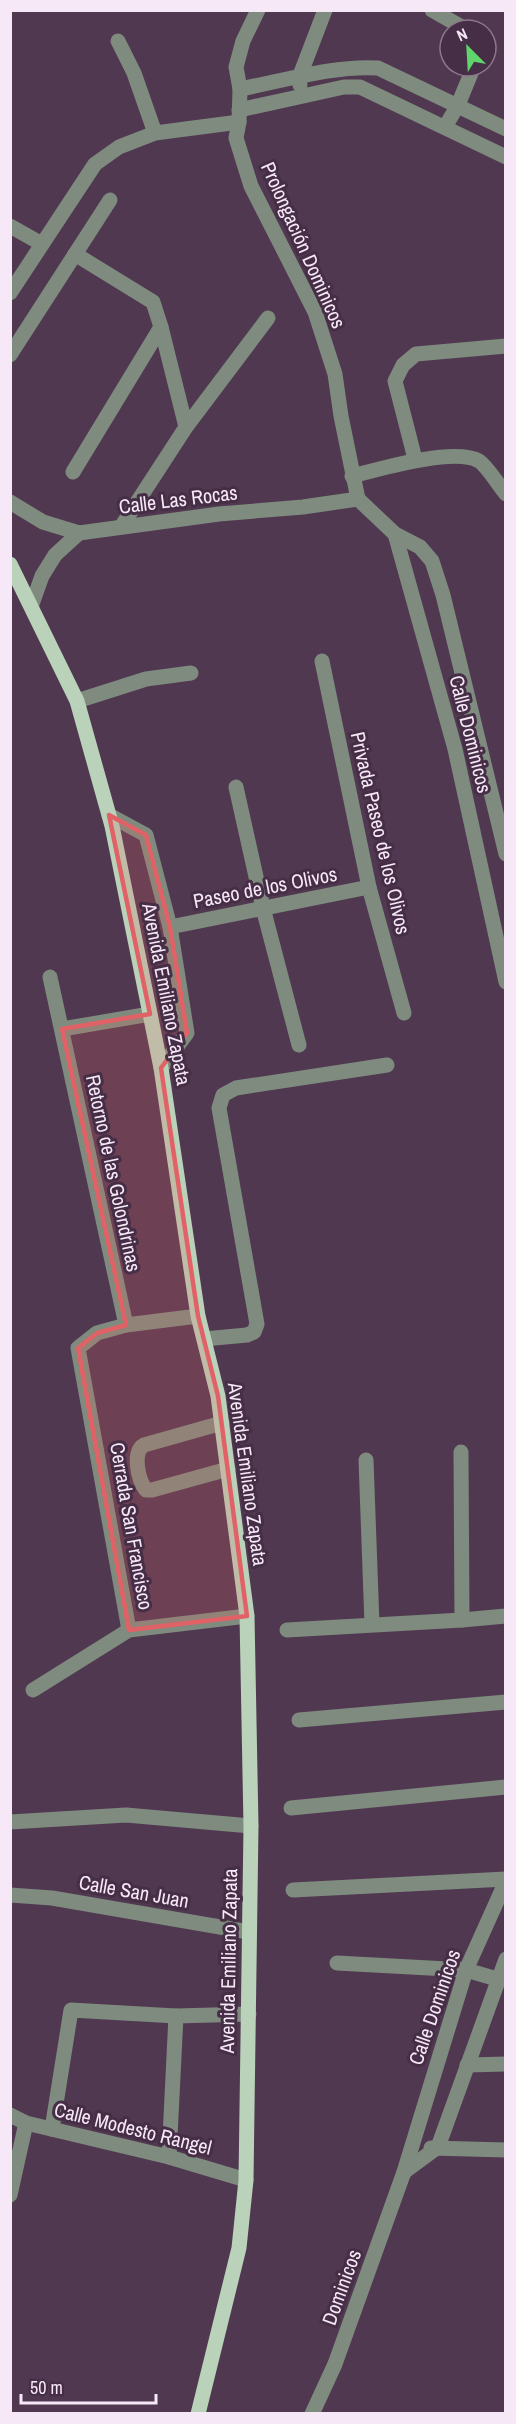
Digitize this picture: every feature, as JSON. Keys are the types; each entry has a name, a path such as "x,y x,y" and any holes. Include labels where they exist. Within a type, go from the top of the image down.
{"main road":[{"name":"Avenida Emiliano Zapata","path":"10,564 32,604 77,701 109,815 161,1068 198,1316 218,1396 247,1616 251,1826 246,2180 239,2248 198,2414"}],"street":[{"name":"Prolongación Dominicos","path":"258,10 243,41 236,67 240,89 236,138 251,186 315,312 332,364 358,499"},
{"path":"303,97 299,78 325,10"},
{"path":"432,10 446,18"},
{"path":"118,41 134,73 155,133"},
{"path":"240,89 342,70 362,67 378,68 506,129"},
{"path":"342,70 344,87"},
{"path":"445,127 458,105 469,78"},
{"path":"10,293 95,164 119,147 155,133 239,116 344,87 360,87 506,157"},
{"path":"10,355 110,200"},
{"path":"10,225 42,244"},
{"path":"75,254 153,302 186,428"},
{"path":"121,527 186,428 268,318"},
{"path":"73,472 161,327"},
{"path":"415,459 395,381 403,364 416,354 506,346"},
{"path":"352,476 415,459 464,457 480,461 506,494"},
{"name":"Calle Las Rocas","path":"10,502 43,522 79,533 219,514 303,507 358,499"},
{"name":"Calle Dominicos","path":"358,499 395,534 420,547 432,561 443,594 506,854"},
{"path":"32,604 42,576 55,555 79,533"},
{"name":"Calle Dominicos","path":"395,534 455,749 506,982"},
{"name":"Privada Paseo de los Olivos","path":"322,661 369,887 404,1013"},
{"path":"77,701 146,679 191,673"},
{"path":"236,787 263,908 299,1045"},
{"name":"Paseo de los Olivos","path":"109,815 146,835 170,927 187,1033 161,1068"},
{"path":"479,860 506,854"},
{"name":"Paseo de los Olivos","path":"170,927 369,887"},
{"name":"Retorno de las Golondrinas","path":"50,977 126,1325"},
{"path":"62,1029 150,1014"},
{"path":"204,1339 247,1335 254,1332 257,1324 219,1108 223,1095 236,1088 387,1065"},
{"path":"126,1325 198,1316"},
{"name":"Cerrada San Francisco","path":"126,1325 97,1333 78,1348 129,1630 247,1616"},
{"path":"222,1423 144,1445 137,1453 142,1485 146,1490 228,1469"},
{"path":"461,1452 462,1620"},
{"path":"366,1460 372,1624"},
{"path":"287,1630 506,1616"},
{"path":"33,1690 129,1630"},
{"path":"299,1720 506,1702"},
{"path":"291,1808 506,1787"},
{"path":"10,1821 126,1815 251,1826"},
{"path":"293,1890 506,1880"},
{"name":"Calle Dominicos","path":"410,2149 466,1970 506,1880"},
{"name":"Calle San Juan","path":"10,1895 52,1898 249,1932"},
{"path":"404,2172 438,2147 501,1979 506,1959"},
{"path":"336,1963 466,1970 501,1979"},
{"path":"52,2129 71,2010 176,2016 249,2014"},
{"path":"168,2157 176,2016"},
{"path":"467,2065 506,2064"},
{"name":"Calle Modesto Rangel","path":"10,2115 26,2123 168,2157 246,2180"},
{"path":"10,2195 26,2123"},
{"path":"410,2149 438,2147 506,2150"},
{"name":"Dominicos","path":"312,2414 335,2364 404,2172 410,2149"}],"highlighted area":[{"path":"109,815 146,835 170,927 187,1033 161,1068 198,1316 218,1396 247,1616 129,1630 78,1348 97,1333 126,1325 62,1029 150,1014"}]}
